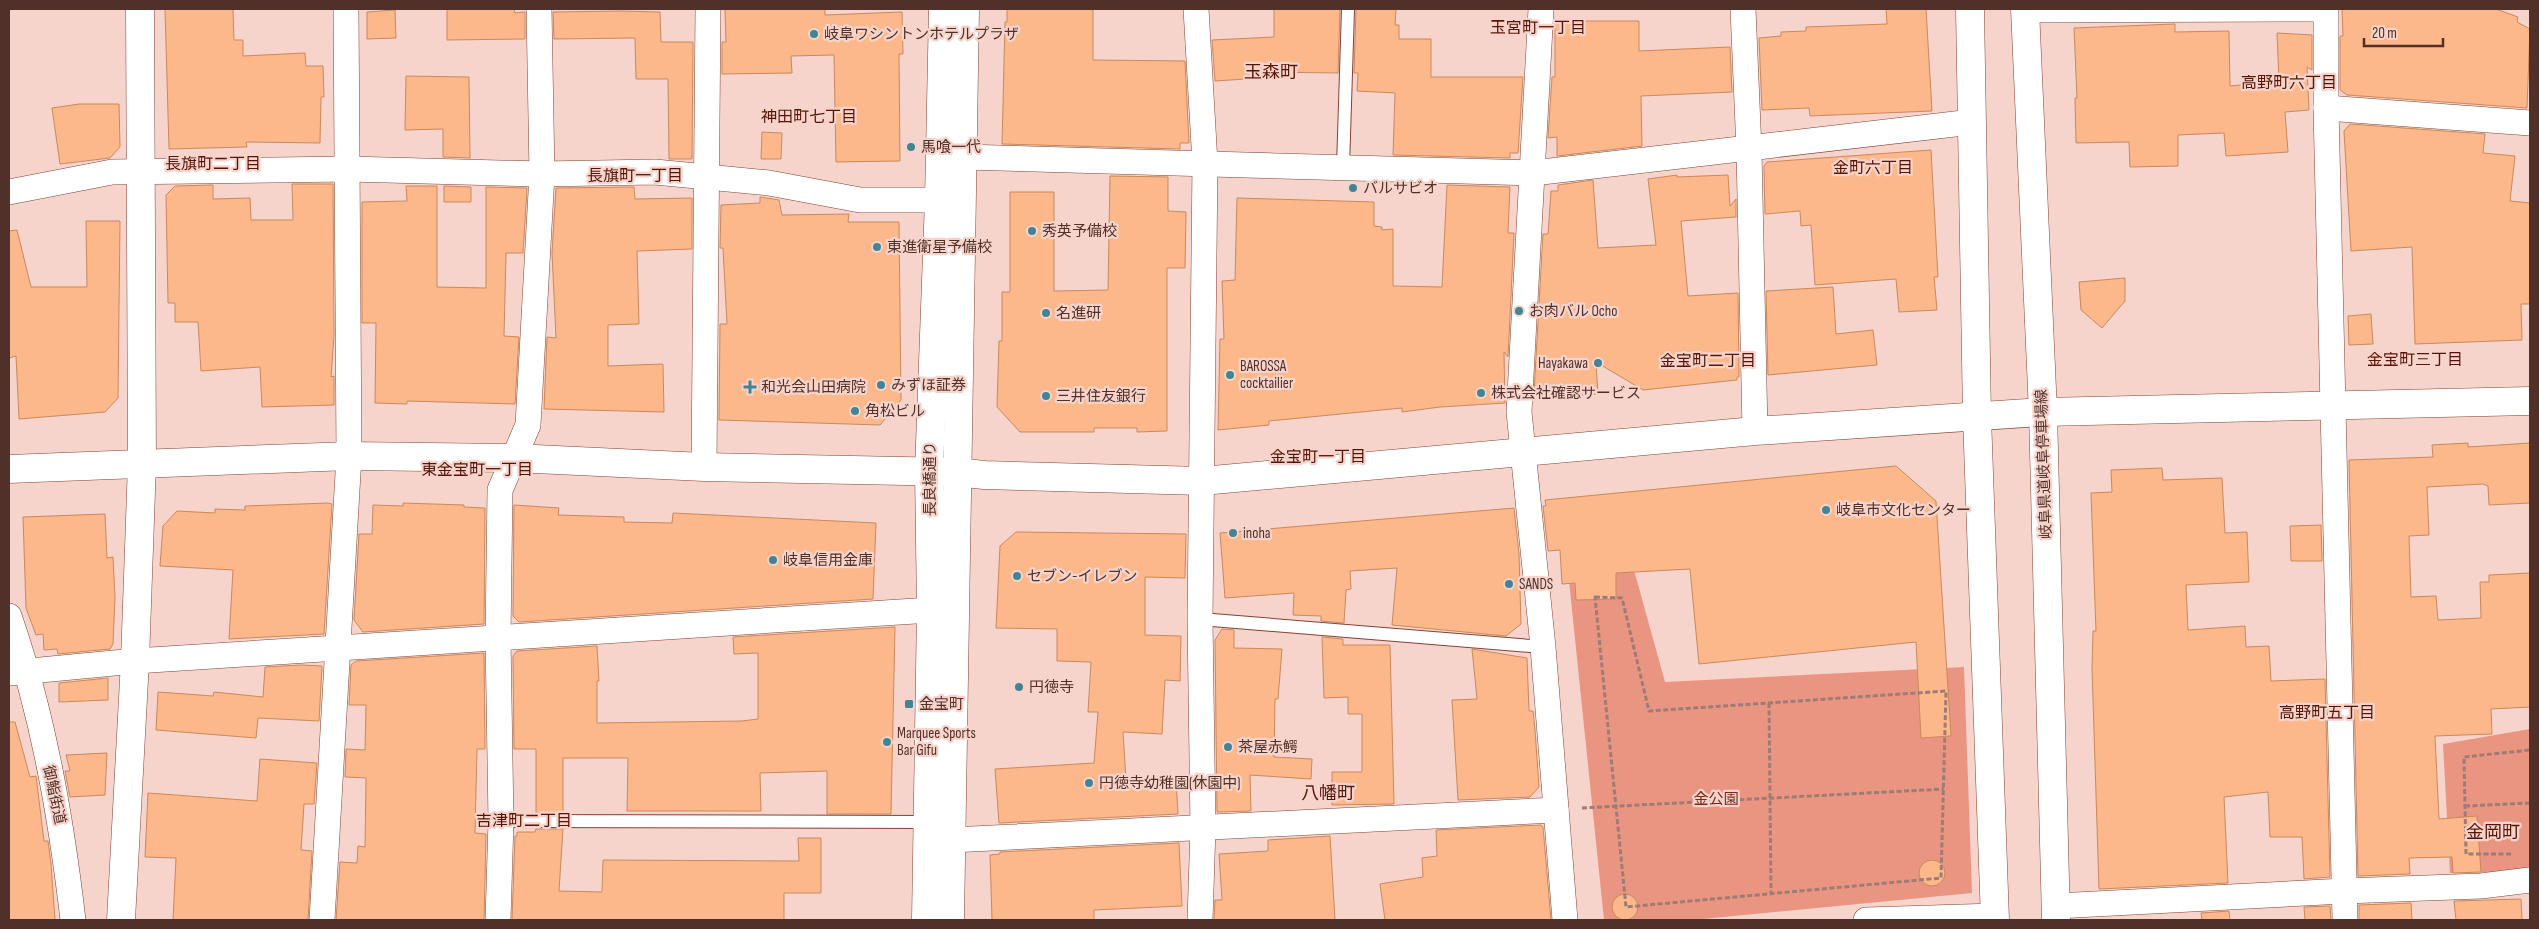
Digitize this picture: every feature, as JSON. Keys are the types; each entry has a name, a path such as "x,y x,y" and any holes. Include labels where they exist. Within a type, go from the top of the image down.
{"main road":[{"path":"120,920 135,661 142,463 140,9"},
{"name":"長良橋通り","path":"926,920 931,610 929,471 939,200 943,9"},
{"name":"長良橋通り","path":"950,920 965,9"},
{"path":"1970,9 1977,417 1995,918"},
{"name":"岐阜県道岐阜停車場線","path":"2025,9 2043,412 2056,913"},
{"path":"9,469 349,456 514,458 704,467 929,471 984,475 1202,482 1756,432 2043,412 2333,404 2530,402"}],"street":[{"path":"322,920 349,456 346,9"},
{"path":"498,920 501,821 498,638 500,490 528,425 542,174 539,9"},
{"path":"704,467 708,9"},
{"path":"1196,9 1205,163 1200,619 1203,828 1200,920"},
{"path":"1541,9 1519,412 1543,647 1565,920"},
{"path":"1743,9 1749,150 1756,432"},
{"path":"2025,9 2322,9"},
{"path":"2326,9 2326,108 2345,920"},
{"path":"2326,108 2530,123"},
{"path":"962,157 1533,173 1749,150 1972,122"},
{"path":"9,192 112,172 348,169 542,174 655,172 769,183 860,200 939,200"},
{"path":"18,672 135,661 337,650 931,610"},
{"name":"御鮨街道","path":"9,616 18,672 63,835 73,920"},
{"path":"951,840 1556,810"},
{"path":"2056,913 2344,890 2481,886 2530,880"},
{"path":"1866,920 1995,918"}],"lane":[{"path":"1343,167 1348,9"},
{"path":"1200,619 1543,647"},
{"path":"501,821 928,822"}],"path":[{"path":"1595,597 1622,598 1650,711 1946,691 1944,789 1941,878 1626,907 1595,597"},
{"path":"1769,703 1771,894"},
{"path":"2512,854 2466,854 2464,757 2530,750"},
{"path":"1556,810 1944,789"},
{"path":"2464,806 2530,802"}],"green space":[{"name":"金公園","path":"1634,570 1665,682 1964,667 1972,893 1693,920 1604,920 1568,571"},
{"path":"2530,729 2530,871 2450,873 2443,744"}],"building":[{"path":"165,9 233,9 234,40 243,40 243,56 305,53 306,66 323,66 324,97 321,97 320,143 246,142 247,147 169,149"},
{"path":"447,9 514,9 515,13 525,12 525,39 447,40"},
{"path":"725,9 825,9 825,15 902,12 903,54 899,54 900,161 836,162 834,55 791,56 792,73 722,74 722,42 726,42"},
{"path":"1007,9 1093,9 1093,60 1185,61 1189,143 1180,143 1180,149 1002,144 1005,22 1007,22"},
{"path":"1274,9 1340,9 1338,73 1261,72 1261,78 1215,81 1212,40 1274,37"},
{"path":"1356,9 1396,9 1395,25 1399,25 1399,39 1431,39 1431,77 1523,77 1518,153 1510,153 1510,158 1393,155 1395,93 1357,91 1358,73 1354,73"},
{"path":"1886,9 1926,9 1932,111 1810,116 1809,108 1762,110 1759,38 1781,36 1781,32 1806,31 1806,27 1887,24"},
{"path":"2342,9 2496,9 2518,17 2517,22 2530,29 2527,108 2347,95 2340,90 2340,36 2343,36"},
{"path":"395,10 396,38 367,39 367,12"},
{"path":"553,12 660,12 661,42 693,42 692,159 669,159 668,79 636,79 635,38 554,39"},
{"path":"1555,21 1639,21 1639,51 1730,47 1732,92 1641,96 1642,146 1557,156 1557,137 1548,138 1552,77 1555,77"},
{"path":"2175,24 2175,32 2229,31 2230,86 2279,81 2277,33 2312,35 2312,70 2307,67 2309,110 2285,112 2288,152 2226,156 2224,133 2178,135 2178,166 2130,167 2129,142 2076,143 2075,98 2077,98 2074,28"},
{"path":"406,76 469,77 470,158 443,157 443,129 405,130"},
{"path":"79,104 119,104 120,147 110,158 60,164 52,108"},
{"path":"2350,124 2485,134 2483,153 2515,156 2510,201 2530,203 2530,304 2521,304 2522,340 2415,344 2412,247 2351,251 2344,131"},
{"path":"762,132 782,133 781,159 761,159"},
{"path":"1931,150 1938,277 1934,277 1937,310 1899,312 1896,279 1815,285 1811,225 1801,226 1800,211 1765,214 1764,166 1767,162"},
{"path":"1677,175 1677,177 1728,175 1730,206 1736,199 1736,217 1681,221 1688,296 1738,293 1739,377 1737,377 1737,380 1643,390 1596,362 1598,394 1539,399 1534,393 1543,234 1548,234 1551,191 1558,191 1558,185 1593,180 1598,248 1656,245 1648,179"},
{"path":"1110,176 1168,177 1168,211 1186,212 1185,268 1167,268 1167,431 1137,432 1137,428 1094,428 1094,432 1020,432 997,407 999,341 1002,341 1002,292 1010,292 1010,192 1054,192 1054,291 1108,290"},
{"path":"292,184 333,184 334,335 331,377 334,376 334,405 262,407 260,367 201,371 198,322 175,322 175,303 168,303 166,195 175,186 213,185 213,199 250,198 251,220 293,220"},
{"path":"1447,185 1510,187 1508,233 1514,233 1508,357 1504,352 1505,403 1440,407 1402,412 1402,408 1269,421 1269,425 1218,430 1220,339 1224,339 1222,281 1235,280 1237,198 1374,202 1374,226 1382,227 1382,230 1393,229 1393,286 1442,287"},
{"path":"406,186 437,186 437,287 486,288 486,187 527,188 523,253 506,253 504,336 519,337 515,404 407,401 407,404 375,403 376,323 362,323 362,202 407,201"},
{"path":"444,186 471,187 471,202 444,202"},
{"path":"634,187 635,199 692,198 692,249 637,251 639,324 608,325 608,366 663,364 664,412 544,409 547,337 556,338 552,253 556,188"},
{"path":"760,197 779,200 782,215 849,214 848,222 899,222 901,400 880,425 719,420 720,324 727,324 723,248 720,248 721,205 760,203"},
{"path":"86,221 120,221 118,398 105,412 19,419 16,356 9,358 9,231 17,230 31,287 87,287"},
{"path":"2125,278 2125,301 2102,328 2081,310 2079,282"},
{"path":"1833,287 1836,334 1873,330 1877,365 1768,375 1766,291"},
{"path":"2371,314 2373,344 2349,345 2348,316"},
{"path":"2468,443 2468,447 2530,443 2530,503 2489,505 2488,486 2483,484 2427,487 2429,535 2409,536 2411,597 2436,596 2438,620 2481,618 2480,582 2489,582 2489,575 2530,573 2530,707 2491,709 2492,734 2435,736 2439,819 2477,816 2481,872 2453,873 2452,857 2409,858 2410,874 2358,876 2349,460 2433,457 2432,445"},
{"name":"岐阜市文化センター","path":"1896,466 1936,501 1951,736 1921,738 1916,642 1699,664 1690,569 1616,573 1616,599 1576,600 1575,583 1562,584 1560,550 1548,551 1543,506 1546,506 1545,500"},
{"path":"2162,468 2163,480 2222,478 2225,533 2247,532 2249,582 2186,585 2188,630 2245,626 2246,647 2269,646 2271,681 2325,679 2330,877 2304,879 2302,837 2270,837 2268,792 2224,797 2228,883 2099,889 2092,668 2093,631 2096,631 2091,493 2112,492 2111,470"},
{"path":"403,503 464,505 464,507 485,508 484,624 363,632 354,620 359,534 372,534 373,505 403,506"},
{"path":"332,504 324,634 229,639 233,570 160,566 163,526 177,511 215,513 215,509 245,510 245,506"},
{"path":"514,505 559,508 558,515 624,517 624,522 672,523 673,513 876,523 873,599 519,622 513,616"},
{"path":"1514,508 1519,554 1521,624 1506,636 1392,625 1397,568 1350,571 1351,589 1346,590 1344,623 1321,621 1321,616 1293,615 1294,593 1225,598 1220,533"},
{"path":"105,514 107,558 113,557 115,597 113,644 110,649 58,654 57,649 44,650 43,634 36,635 26,608 23,517"},
{"path":"2321,525 2322,561 2291,561 2290,526"},
{"path":"1016,532 1186,534 1185,578 1145,577 1145,635 1181,636 1180,681 1165,680 1162,734 1123,732 1126,779 1176,779 1178,814 999,823 995,769 1094,763 1098,712 1088,712 1091,662 1057,661 1057,629 996,628 1000,546"},
{"path":"895,627 891,814 827,814 827,771 760,773 761,811 627,811 628,758 563,758 563,813 536,813 536,749 514,749 513,656 517,651 597,646 599,681 597,681 597,723 742,721 758,719 758,653 734,654 733,637"},
{"path":"1222,629 1234,630 1234,648 1282,649 1278,699 1275,699 1274,757 1312,759 1311,779 1250,775 1251,811 1217,812 1215,640"},
{"path":"1322,637 1343,639 1343,645 1390,645 1394,804 1332,805 1332,772 1362,772 1362,714 1348,714 1348,697 1324,698"},
{"path":"1472,649 1527,658 1529,711 1533,711 1539,787 1530,797 1458,800 1452,700 1477,699"},
{"path":"484,653 485,749 477,749 475,833 486,834 484,920 336,920 340,862 357,863 358,846 365,847 366,778 345,777 346,749 365,750 366,705 349,705 351,665 356,661"},
{"path":"322,666 319,721 258,718 256,738 156,730 158,692 213,696 214,692 263,697 265,667"},
{"path":"108,678 108,700 59,702 59,683"},
{"path":"9,722 15,722 30,777 36,776 44,841 48,841 55,920 9,920"},
{"path":"107,753 105,795 70,797 65,771 70,771 66,755"},
{"path":"260,759 317,763 314,804 304,804 301,850 312,851 308,920 173,920 176,858 145,857 148,793 257,801"},
{"path":"1541,825 1543,827 1551,920 1385,920 1380,884 1423,877 1422,858 1437,856 1436,830"},
{"path":"536,829 563,829 559,891 602,892 603,860 799,861 798,838 821,838 821,893 784,893 784,920 512,920 515,836 517,836 517,832 535,832"},
{"path":"1330,836 1335,920 1214,920 1215,900 1222,900 1219,854 1268,851 1268,840"},
{"path":"1179,843 1182,906 1094,910 1094,920 992,920 990,855 1000,854 1000,852"},
{"path":"1932,860 1941,864 1945,873 1941,882 1932,886 1923,882 1919,873 1923,864"},
{"path":"1625,894 1634,898 1638,907 1634,916 1625,920 1616,916 1612,907 1616,898"},
{"path":"2521,899 2522,920 2456,920 2454,901"},
{"path":"2411,903 2412,920 2359,920 2359,905"},
{"path":"2330,906 2331,920 2305,920 2304,907"},
{"path":"2229,911 2230,920 2202,920 2201,913"}],"place":[{"name":"岐阜ワシントンホテルプラザ","path":"814,34"},
{"name":"馬喰一代","path":"911,147"},
{"name":"バルサビオ","path":"1353,188"},
{"name":"秀英予備校","path":"1032,231"},
{"name":"東進衛星予備校","path":"877,247"},
{"name":"お肉バル Ocho","path":"1519,311"},
{"name":"名進研","path":"1046,313"},
{"name":"Hayakawa","path":"1598,363"},
{"name":"BAROSSA cocktailier","path":"1230,375"},
{"name":"みずほ証券","path":"881,385"},
{"name":"和光会山田病院","path":"750,387"},
{"name":"株式会社確認サービス","path":"1481,393"},
{"name":"三井住友銀行","path":"1046,396"},
{"name":"角松ビル","path":"855,411"},
{"name":"岐阜市文化センター","path":"1826,510"},
{"name":"inoha","path":"1233,533"},
{"name":"岐阜信用金庫","path":"773,560"},
{"name":"セブン-イレブン","path":"1017,576"},
{"name":"SANDS","path":"1509,584"},
{"name":"円徳寺","path":"1019,687"},
{"name":"金宝町","path":"909,704"},
{"name":"Marquee Sports Bar Gifu","path":"887,742"},
{"name":"茶屋赤鰐","path":"1228,747"},
{"name":"円徳寺幼稚園(休園中)","path":"1089,783"}],"district":[{"name":"玉宮町一丁目","path":"1538,28"},
{"name":"玉森町","path":"1271,72"},
{"name":"高野町六丁目","path":"2289,83"},
{"name":"神田町七丁目","path":"809,117"},
{"name":"長旗町二丁目","path":"213,164"},
{"name":"金町六丁目","path":"1873,168"},
{"name":"長旗町一丁目","path":"635,176"},
{"name":"金宝町三丁目","path":"2415,360"},
{"name":"金宝町二丁目","path":"1708,361"},
{"name":"金宝町一丁目","path":"1318,457"},
{"name":"東金宝町一丁目","path":"477,470"},
{"name":"高野町五丁目","path":"2327,713"},
{"name":"八幡町","path":"1328,793"},
{"name":"吉津町二丁目","path":"524,821"},
{"name":"金岡町","path":"2493,832"}]}
